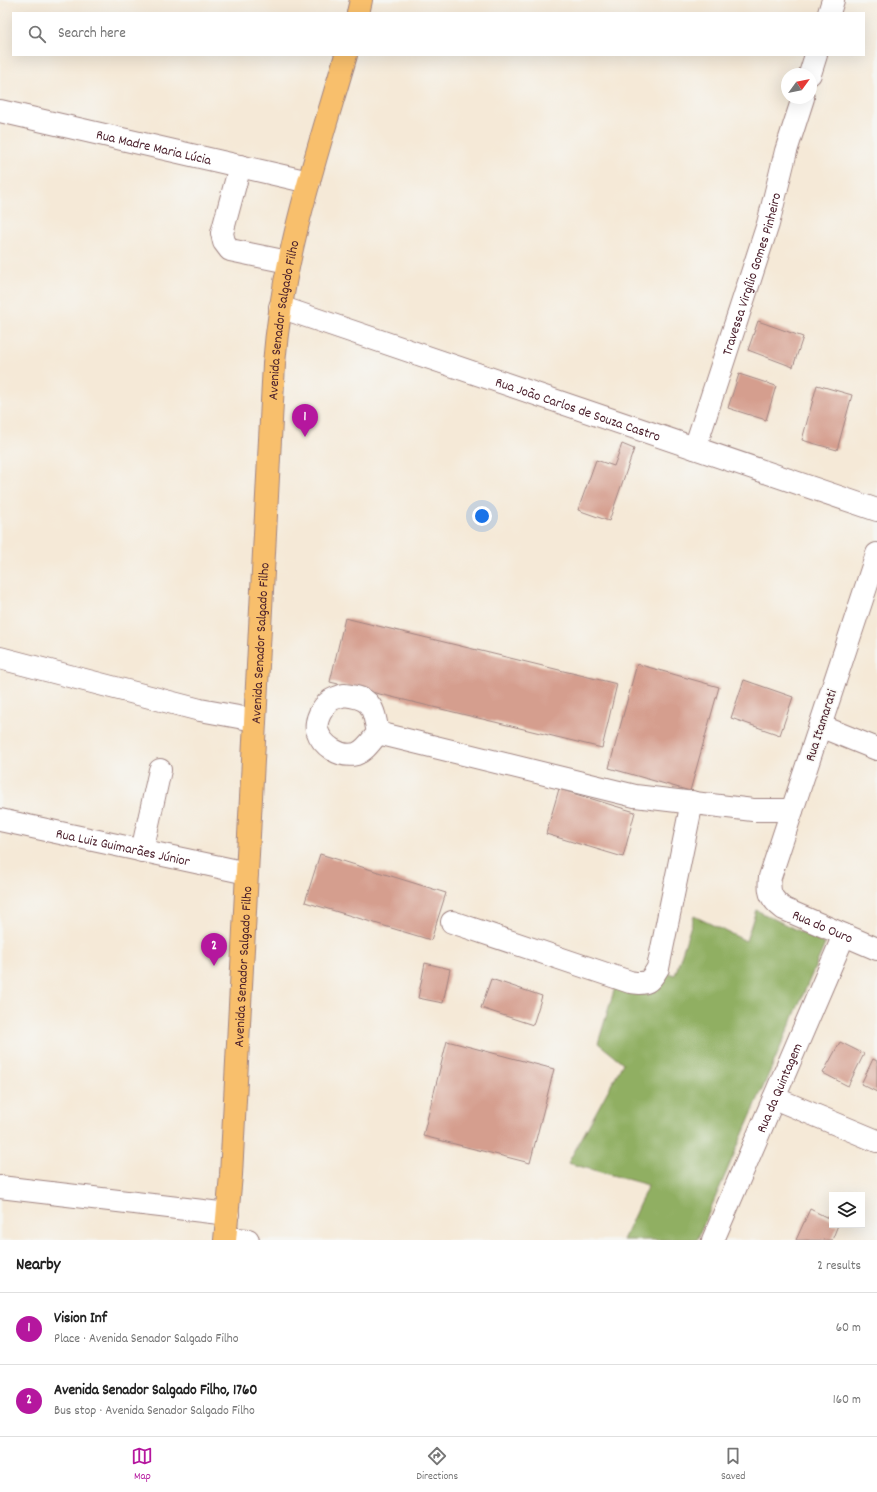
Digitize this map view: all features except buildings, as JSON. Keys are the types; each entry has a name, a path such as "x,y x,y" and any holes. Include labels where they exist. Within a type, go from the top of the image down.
{"main road":[{"path":"358,12 361,0"},
{"name":"Avenida Senador Salgado Filho","path":"226,1239 274,364 280,307 288,262 309,182 346,56"}],"street":[{"path":"829,12 834,0"},
{"path":"812,68 816,56"},
{"name":"Travessa Virgílio Gomes Pinheiro","path":"695,448 768,224 786,151 801,104"},
{"name":"Rua Madre Maria Lúcia","path":"0,111 309,182"},
{"path":"240,166 222,232 224,242 230,250 288,262"},
{"name":"Rua João Carlos de Souza Castro","path":"280,307 877,510"},
{"name":"Rua Itamarati","path":"772,897 769,888 770,877 877,554"},
{"path":"0,658 200,710 255,720"},
{"path":"820,726 877,749"},
{"path":"378,733 635,796 753,810 792,810"},
{"path":"142,850 160,770"},
{"path":"452,922 630,982 642,984 651,980 658,968 692,802"},
{"name":"Rua Luiz Guimarães Júnior","path":"0,820 247,873"},
{"name":"Rua do Ouro","path":"772,897 784,909 877,949"},
{"name":"Rua da Quintagem","path":"713,1240 844,935"},
{"path":"774,1098 877,1141"},
{"path":"0,1187 228,1214"},
{"path":"226,1239 248,1240"}],"green space":[{"path":"756,910 825,944 697,1240 623,1240 648,1185 568,1163 623,1063 598,1043 616,984 662,971 675,975 694,916 746,941"}],"place":[{"name":"Vision Inf","path":"305,437"},
{"name":"Avenida Senador Salgado Filho, 1760","path":"214,966"}]}
